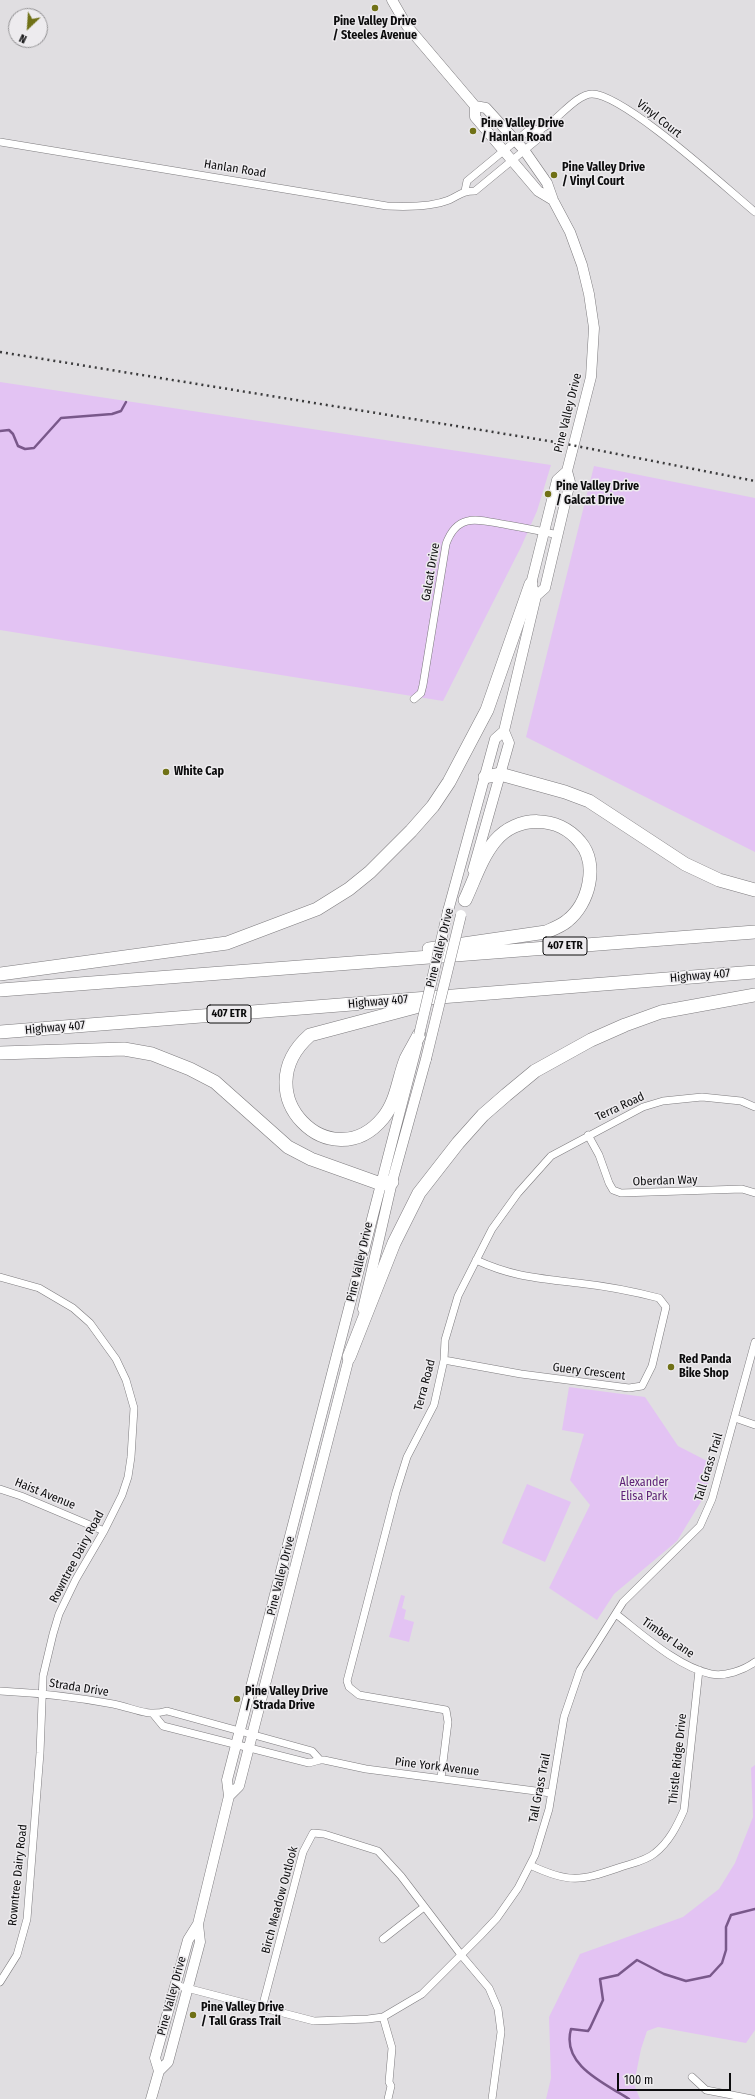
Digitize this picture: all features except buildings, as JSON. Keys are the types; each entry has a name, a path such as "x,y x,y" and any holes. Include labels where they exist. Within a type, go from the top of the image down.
{"highway":[{"path":"0,974 227,943 317,909 349,889 370,872 411,831 433,806 449,782 487,710 531,584"},
{"path":"485,777 500,774 565,792 589,801 685,864 719,880 755,890"},
{"path":"374,960 442,946 546,932 560,925 575,912 588,889 590,869 585,849 573,835 557,826 533,821 518,823 502,834 487,852 465,900"},
{"name":"407 ETR","path":"0,990 374,960 755,932"},
{"name":"Highway 407","path":"0,1032 755,972"},
{"path":"349,1358 394,1243 419,1193 458,1143 483,1115 535,1071 590,1040 661,1012 755,994"},
{"path":"419,1035 391,1107 372,1129 360,1136 343,1140 316,1134 302,1122 293,1110 287,1096 288,1065 299,1045 310,1035 457,996"},
{"path":"0,1053 124,1049 152,1054 190,1069 215,1082 288,1147 311,1159 387,1183"}],"main road":[{"name":"Pine Valley Drive","path":"392,0 407,26 475,106 486,108 516,141 547,183 553,200 570,232 582,265 589,294 594,328 591,377 567,471 570,482 545,588 536,596 504,731 495,739 448,911 419,1035"},
{"name":"Pine Valley Drive","path":"475,106 475,118 512,159 538,191 553,200"},
{"name":"Pine Valley Drive","path":"531,584 557,480 567,471"},
{"path":"531,584 536,596"},
{"name":"Pine Valley Drive","path":"159,2071 155,2058 188,1940 198,1924 229,1796 227,1780 236,1745 387,1183 426,1059 465,900 509,743 504,731"},
{"name":"Pine Valley Drive","path":"229,1796 239,1786 366,1296 412,1054"},
{"name":"Pine Valley Drive","path":"151,2099 159,2071 168,2062 200,1942 198,1924"}],"street":[{"name":"Vinyl Court","path":"512,159 538,139 541,129 582,97 591,94 601,96 616,101 640,117 755,212"},
{"name":"Vinyl Court","path":"516,141 530,129 541,129"},
{"path":"465,191 467,181 516,141"},
{"name":"Hanlan Road","path":"0,142 387,206 433,204 449,200 465,191 475,191 512,159"},
{"name":"Galcat Drive","path":"414,699 421,693 424,685 446,544 451,532 462,523 475,519 558,534"},
{"name":"Terra Road","path":"441,1778 448,1722 446,1710 359,1694 349,1687 347,1681 396,1492 407,1457 434,1405 444,1360 445,1340 458,1296 492,1229 525,1183 551,1156 643,1107 663,1101 702,1097 741,1101 755,1106"},
{"name":"Oberdan Way","path":"588,1135 599,1155 613,1190 622,1194 742,1190 755,1193"},
{"name":"Guery Crescent","path":"444,1360 521,1374 629,1388 642,1386 652,1366 666,1307 660,1298 608,1286 520,1276 495,1269 476,1260"},
{"name":"Rowntree Dairy Road","path":"0,1277 39,1288 73,1308 90,1323 116,1359 126,1380 134,1408 131,1457 128,1477 122,1495 104,1531 89,1554 59,1614 44,1676 40,1753 26,1919 17,1955 0,1982"},
{"name":"Tall Grass Trail","path":"175,1985 296,2018 326,2022 353,2021 383,2016 422,1994 462,1956 497,1918 518,1888 538,1846 551,1793 564,1717 573,1686 587,1659 632,1592 663,1564 700,1526 716,1489 755,1342"},
{"path":"735,1418 755,1425"},
{"name":"Haist Avenue","path":"0,1489 21,1496 104,1531"},
{"name":"Timber Lane","path":"616,1614 682,1662 713,1675 742,1669 755,1662"},
{"name":"Thistle Ridge Drive","path":"530,1865 557,1877 581,1879 655,1854 665,1843 677,1827 684,1810 699,1670"},
{"name":"Strada Drive","path":"0,1691 43,1694 114,1705 154,1715 167,1711 253,1734"},
{"name":"Strada Drive","path":"154,1715 163,1726 236,1745"},
{"name":"Pine York Avenue","path":"253,1734 312,1751 320,1760"},
{"name":"Pine York Avenue","path":"236,1745 309,1763 320,1760 366,1769 551,1793"},
{"name":"Birch Meadow Outlook","path":"262,2008 303,1852 313,1833 378,1851 389,1861 462,1956 489,1988 500,2018 501,2042 497,2054 492,2099"},
{"path":"383,1939 424,1907"},
{"path":"383,2016 392,2048 389,2082 391,2086 388,2099"},
{"path":"692,2077 706,2090 752,2099"}],"green space":[{"path":"0,382 551,465 537,511 521,547 443,701 0,630"},
{"path":"594,466 755,498 755,852 526,737"},
{"name":"Alexander Elisa Park","path":"569,1387 645,1397 678,1446 713,1464 705,1495 677,1541 614,1594 597,1620 549,1588 590,1505 570,1480 584,1434 562,1430"},
{"path":"527,1484 571,1502 545,1562 502,1543"},
{"path":"401,1595 405,1596 402,1608 406,1610 404,1619 414,1622 409,1642 389,1637"},
{"path":"755,1765 755,2030 746,2043 658,2027 647,2031 641,2049 634,2084 640,2099 546,2099 551,2078 549,2017 580,1954 683,1917 719,1889 735,1863 753,1817 751,1768"}],"waterway":[{"path":"0,431 9,430 13,434 18,446 25,449 34,448 61,418 112,414 121,411 126,402"},
{"path":"629,2099 587,2072 578,2063 572,2053 570,2042 571,2029 588,2031 603,2000 600,1979 618,1975 637,1960 664,1974 686,1981 710,1976 722,1963 726,1950 726,1927 731,1915 755,1909"}],"railway":[{"path":"0,352 561,443 755,481"}],"place":[{"name":"Pine Valley Drive / Steeles Avenue","path":"375,8"},
{"name":"Pine Valley Drive / Hanlan Road","path":"473,131"},
{"name":"Pine Valley Drive / Vinyl Court","path":"554,175"},
{"name":"Pine Valley Drive / Galcat Drive","path":"548,494"},
{"name":"White Cap","path":"166,772"},
{"name":"Red Panda Bike Shop","path":"671,1367"},
{"name":"Pine Valley Drive / Strada Drive","path":"237,1699"},
{"name":"Pine Valley Drive / Tall Grass Trail","path":"193,2015"}]}
